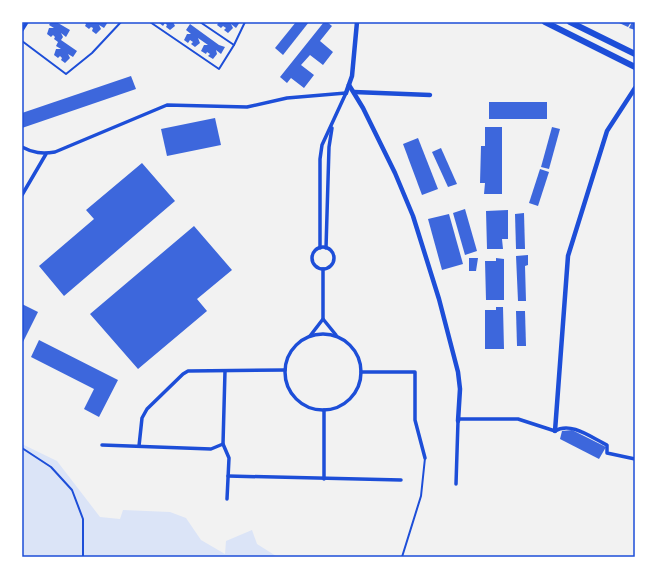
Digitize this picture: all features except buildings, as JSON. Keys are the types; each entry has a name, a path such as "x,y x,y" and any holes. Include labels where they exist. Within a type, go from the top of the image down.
{"main road":[{"path":"545,22 635,67"},
{"path":"570,22 635,54"}],"street":[{"path":"22,30 27,22"},
{"path":"320,248 320,159 322,145 346,93 352,76 357,22"},
{"path":"349,84 396,173 413,216 439,299 458,372 460,389 456,484"},
{"path":"555,431 568,256 607,131 635,88"},
{"path":"354,92 430,95"},
{"path":"22,147 33,152 46,154 100,134 167,105 247,107 287,98 346,93"},
{"path":"326,248 329,147 333,122"},
{"path":"22,195 46,154"},
{"path":"320,248 326,248 332,252 333,259 331,265 323,269 316,267 312,262 314,252 320,248"},
{"path":"310,336 323,319 323,269"},
{"path":"323,319 337,336 353,349 359,360 361,372 359,385 352,396 343,404 324,410 311,407 296,398 288,387 285,370 291,352 299,342 310,336 323,334 337,336"},
{"path":"139,446 142,418 147,409 183,374 188,372 285,370"},
{"path":"225,371 223,444 229,458 227,499"},
{"path":"361,372 415,372 415,420 425,458"},
{"path":"324,410 324,479"},
{"path":"458,420 518,420 555,431 564,427 571,428 607,445 607,452 635,459"},
{"path":"102,445 210,449 223,444"},
{"path":"228,476 401,480"}],"lane":[{"path":"22,41 66,74 92,53 121,22"},
{"path":"150,22 219,69 234,45 245,22"},
{"path":"200,22 234,45"},
{"path":"22,448 52,467 72,490 83,519 83,557"},
{"path":"402,557 421,496 425,458"}],"shaded area":[{"path":"22,444 57,461 100,517 120,519 123,510 170,512 186,518 201,540 225,554 226,541 252,530 257,544 276,556 281,557 22,557"}]}
